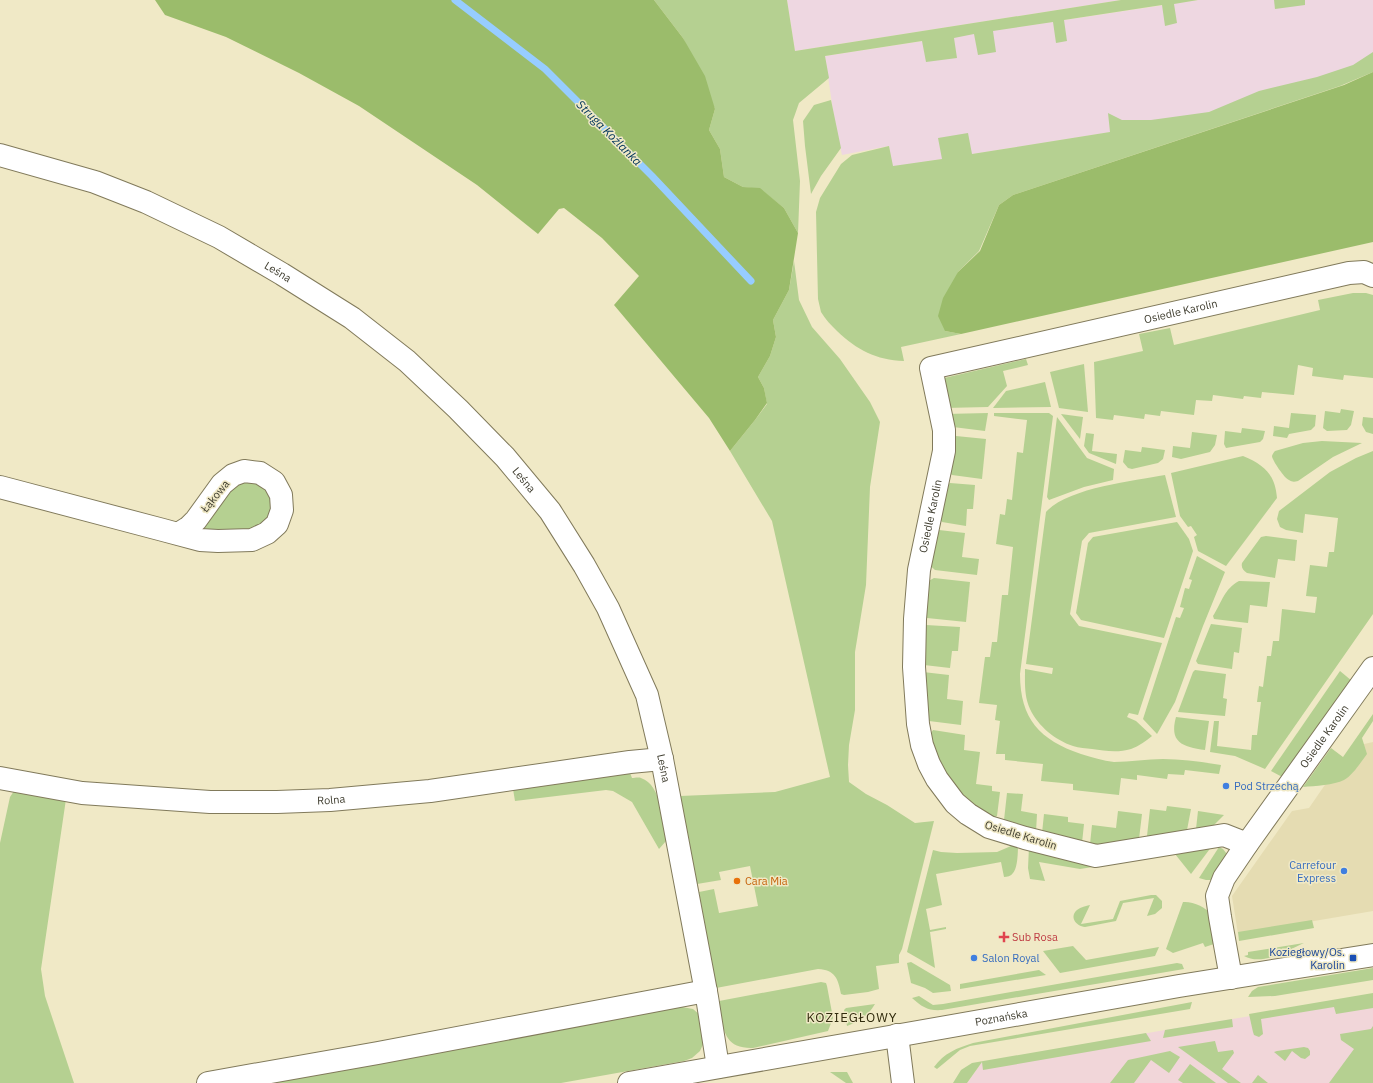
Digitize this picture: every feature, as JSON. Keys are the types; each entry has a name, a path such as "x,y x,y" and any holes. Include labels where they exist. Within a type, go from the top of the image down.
{"street":[{"name":"Leśna","path":"0,155 95,182 146,202 219,237 352,318 407,361 458,409 505,457 550,511 584,565 608,608 647,695 662,759 706,992 718,1067"},
{"name":"Osiedle Karolin","path":"1247,844 1224,835 1096,856 989,827 968,814 956,803 937,779 929,764 922,745 918,724 914,667 915,619 919,570 944,451 944,430 931,368 1349,273 1364,272 1373,276"},
{"path":"0,487 178,534"},
{"name":"Osiedle Karolin","path":"1231,978 1217,896 1224,878 1373,668"},
{"name":"Rolna","path":"0,778 82,794 210,802 277,802 330,800 430,791 662,759"},
{"name":"Poznańska","path":"629,1083 897,1035 1373,955"},
{"path":"208,1083 706,992"},
{"path":"897,1035 903,1083"}],"shaded area":[{"path":"787,0 1121,0 795,51"},
{"path":"1198,0 1373,0 1373,71 1177,120 892,167 889,146 842,155 835,124 825,56"},
{"path":"1373,742 1373,911 1238,934 1232,896 1292,811 1309,808 1351,747"},
{"path":"1373,996 1373,1083 967,1083 982,1062"}],"green space":[{"path":"155,0 654,0 683,38 705,76 715,109 709,130 720,149 724,177 743,187 760,188 784,208 798,233 789,290 773,320 776,337 770,356 758,377 764,388 767,403 730,451 709,418 614,305 639,276 602,238 564,208 559,209 538,234 477,185 359,106 299,73 226,37 165,15"},
{"path":"654,0 787,0 795,51 1121,0 1198,0 1174,4 1177,23 1165,26 1162,5 1064,20 1067,41 1056,43 1053,22 993,31 996,52 978,55 974,34 954,38 957,58 926,62 922,41 825,56 829,78 799,103 793,120 800,181 798,233 784,208 760,189 743,187 724,177 720,149 709,130 715,109 683,38"},
{"path":"1274,0 1305,0 1305,5 1275,9"},
{"path":"1373,52 1373,72 1340,86 1013,195 999,205 979,251 958,272 945,331 961,334 901,347 904,361 885,359 860,349 844,338 826,320 821,312 818,299 816,212 820,198 841,164 852,155 889,146 893,166 942,159 938,138 968,133 972,154 1110,132 1108,113 1122,120 1151,120 1209,112 1259,91 1317,77 1353,65"},
{"path":"1373,72 1373,242 961,334 945,331 938,316 943,298 958,272 980,251 999,205 1013,195 1344,85"},
{"path":"831,100 841,148 821,176 811,194 803,121 814,105"},
{"path":"794,261 799,300 812,327 840,359 870,402 880,422 870,487 866,585 855,652 855,710 849,745 849,782 866,794 887,805 915,823 934,821 902,949 899,955 899,963 876,966 879,989 844,995 841,994 839,983 832,973 818,969 716,988 699,892 714,889 719,913 758,906 750,866 719,872 721,880 697,884 680,796 775,792 830,777 772,521 730,451 767,404 764,388 758,377 770,356 776,337 773,320 789,290"},
{"path":"1353,293 1366,293 1373,295 1373,378 1344,375 1343,380 1312,376 1313,368 1298,365 1294,395 1262,392 1261,398 1244,396 1243,399 1213,395 1212,401 1196,400 1194,415 1161,411 1160,416 1145,414 1144,419 1114,415 1113,420 1096,418 1094,362 1143,351 1139,334 1170,328 1174,345 1320,310 1318,300"},
{"path":"1026,359 1028,365 1003,371 1007,386 988,407 944,408 940,379"},
{"path":"1084,364 1088,412 1059,408 1050,372"},
{"path":"1045,382 1051,407 993,408 1006,391"},
{"path":"1341,409 1354,411 1351,425 1347,430 1327,431 1323,428 1325,411 1340,413"},
{"path":"988,413 985,431 953,427 945,414"},
{"path":"994,413 1049,413 1053,416 1020,674 1021,690 1028,715 1035,726 1054,742 1081,754 1114,762 1163,759 1185,760 1221,765 1219,774 1185,770 1184,775 1168,774 1167,779 1137,775 1137,780 1121,778 1119,795 1073,790 1073,784 1041,781 1043,764 1005,760 1005,754 996,754 1000,721 995,720 997,705 979,703 985,657 990,657 992,642 997,642 1002,595 1008,595 1013,547 996,544 1000,514 1005,515 1007,499 1012,500 1017,452 1023,453 1027,420 994,416"},
{"path":"1291,413 1316,415 1315,426 1311,430 1289,434 1287,438 1273,436 1274,426 1289,428"},
{"path":"1061,414 1083,417 1080,439"},
{"path":"1057,417 1087,458 1114,469 1113,480 1084,487 1049,500 1047,497"},
{"path":"1363,417 1373,418 1373,434 1366,432 1362,425"},
{"path":"1242,428 1265,431 1263,439 1260,442 1226,448 1224,444 1225,431 1241,433"},
{"path":"1192,432 1217,435 1215,445 1210,452 1181,459 1172,457 1173,446 1190,448"},
{"path":"1086,433 1094,434 1092,451 1117,454 1116,464 1089,453 1084,446"},
{"path":"956,436 986,439 982,479 952,475 946,469 950,440"},
{"path":"1322,441 1362,443 1333,457 1295,482 1287,479 1276,465 1272,456 1275,451 1303,443"},
{"path":"1142,447 1165,450 1163,459 1158,463 1132,469 1128,468 1123,462 1125,450 1141,452"},
{"path":"1373,451 1373,614 1265,769 1235,756 1210,752 1214,721 1219,721 1217,746 1251,750 1252,735 1257,735 1261,702 1257,702 1259,686 1263,687 1267,656 1271,656 1273,641 1279,641 1282,609 1315,613 1317,597 1306,596 1310,565 1327,567 1329,552 1334,552 1338,518 1305,514 1303,533 1286,530 1280,527 1277,519 1279,511 1330,472"},
{"path":"1243,456 1251,459 1268,472 1274,483 1277,498 1226,566 1198,551 1194,537 1197,535 1191,526 1188,527 1180,516 1171,473"},
{"path":"1165,475 1176,517 1089,533 1082,541 1070,614 1079,626 1162,643 1138,715 1129,713 1127,717 1136,721 1152,736 1145,742 1131,749 1121,751 1107,751 1073,746 1060,740 1042,727 1030,709 1026,694 1025,669 1052,674 1053,668 1026,664 1046,512 1056,504 1084,491"},
{"path":"242,482 252,482 267,490 272,502 269,520 249,531 205,531 204,527 230,489"},
{"path":"950,483 975,485 973,509 967,509 966,526 942,522 937,514 943,489"},
{"path":"1177,522 1189,539 1193,551 1164,638 1081,620 1076,613 1088,543 1093,537"},
{"path":"939,530 965,533 962,557 979,559 977,575 935,570 926,562 931,536"},
{"path":"1266,536 1297,540 1295,561 1278,559 1275,578 1247,573 1243,570 1242,566 1242,563 1261,537"},
{"path":"1197,556 1225,572 1175,702 1157,734 1143,719 1176,617 1180,618 1184,608 1180,607 1185,588 1189,589 1192,580 1189,579"},
{"path":"934,578 970,582 966,622 927,618 920,611 923,584"},
{"path":"1239,581 1270,582 1267,607 1250,605 1248,623 1214,619 1213,616 1224,596 1234,584"},
{"path":"1211,624 1242,628 1239,653 1234,652 1232,669 1198,664 1196,661"},
{"path":"926,625 960,627 958,651 952,651 950,668 924,665 919,630"},
{"path":"1195,670 1226,674 1223,698 1227,699 1225,716 1178,712"},
{"path":"1340,671 1352,681 1286,779 1271,771"},
{"path":"923,672 949,675 947,699 963,701 961,725 929,721 923,714"},
{"path":"1373,714 1373,721 1362,738 1367,754 1350,775 1344,780 1335,783 1303,787 1331,748 1343,757"},
{"path":"1176,717 1209,721 1205,750 1190,747 1179,742 1174,732"},
{"path":"933,730 965,735 964,750 980,752 976,784 992,786 992,791 1000,792 997,816 986,821 948,788 929,736"},
{"path":"630,773 632,778 640,778 648,782 657,796 666,841 659,849 632,802 613,791 606,790 515,801 513,789"},
{"path":"14,791 66,799 41,969 45,996 74,1083 0,1083 0,843 10,797"},
{"path":"1007,793 1023,794 1021,811 1037,814 1036,832 1011,831 1004,820"},
{"path":"1167,806 1191,809 1187,830 1153,843 1147,836 1150,809 1166,811"},
{"path":"1118,811 1142,814 1139,839 1097,851 1090,844 1092,825 1116,828"},
{"path":"1198,811 1224,815 1210,829 1196,829"},
{"path":"1044,814 1068,817 1068,822 1084,824 1082,843 1042,833"},
{"path":"1215,842 1191,874 1175,854 1080,869 1039,862 1045,881 1030,879 1028,868 1029,847"},
{"path":"1018,843 1015,871 1009,876 1004,877 1001,862 936,874 942,905 926,909 930,930 946,927 946,929 930,932 935,968 907,952 933,850 957,853 997,852"},
{"path":"1219,847 1223,849 1230,858 1212,880 1199,878"},
{"path":"1156,895 1162,901 1162,908 1155,914 1147,916 1154,898 1123,903 1116,921 1085,927 1076,923 1074,918 1077,910 1090,905 1081,924 1113,919 1120,901"},
{"path":"1183,902 1191,902 1199,905 1209,912 1212,918 1217,943 1205,947 1203,943 1173,953 1166,949"},
{"path":"1312,920 1314,928 1239,941 1238,932"},
{"path":"1304,943 1282,953 1266,958 1251,959 1244,956 1248,955 1248,952"},
{"path":"1073,946 1086,960 1159,947 1155,956 1060,973 1043,951"},
{"path":"911,962 950,985 951,991 933,993 925,988 911,983 907,963"},
{"path":"1177,963 1182,964 1184,969 942,1010 926,1008 912,998 919,996 933,1005 943,1004"},
{"path":"1373,968 1373,980 1275,996 1248,997 1252,991 1258,987"},
{"path":"1039,970 1046,975 960,989 960,984"},
{"path":"821,982 826,983 827,986 833,1018 828,1031 753,1048 743,1047 729,1040 723,1027 719,1001"},
{"path":"1373,993 1373,1008 1336,1014 1334,1007 1261,1019 1263,1034 1259,1037 1254,1035 1249,1014"},
{"path":"1192,1002 1190,1009 970,1046 960,1050 937,1069 934,1067 942,1058 951,1052 973,1043"},
{"path":"875,1004 870,1012 863,1018 847,1026 844,1010 846,1008"},
{"path":"682,1007 693,1009 700,1015 705,1040 700,1051 692,1058 684,1061 561,1083 256,1083"},
{"path":"1232,1019 1233,1027 1163,1038 1165,1030"},
{"path":"1373,1026 1373,1083 1329,1083 1354,1049 1341,1040 1340,1034 1371,1029"},
{"path":"1146,1033 1151,1041 983,1070 982,1062 967,1083 953,1083 961,1070 972,1063"},
{"path":"1215,1041 1218,1052 1233,1050 1234,1053 1222,1069 1241,1083 1228,1083 1178,1047"},
{"path":"1304,1047 1308,1048 1310,1051 1310,1055 1305,1059 1301,1058 1292,1051 1285,1061 1274,1052 1277,1051"},
{"path":"1170,1051 1180,1057 1169,1073 1151,1060 1134,1083 1110,1083 1128,1060"},
{"path":"1190,1064 1216,1083 1183,1083 1178,1080"},
{"path":"830,1072 847,1072 853,1083 846,1083"},
{"path":"1258,1075 1268,1083 1252,1083"}],"waterway":[{"name":"Struga Koźlanka","path":"455,0 545,69 652,176 751,281"}],"place":[{"name":"Pod Strzechą","path":"1226,786"},
{"name":"Carrefour Express","path":"1344,871"},
{"name":"Cara Mia","path":"737,881"},
{"name":"Sub Rosa","path":"1004,937"},
{"name":"Salon Royal","path":"974,958"},
{"name":"Koziegłowy/Os. Karolin","path":"1353,958"}],"district":[{"name":"KOZIEGŁOWY","path":"852,1017"}]}
